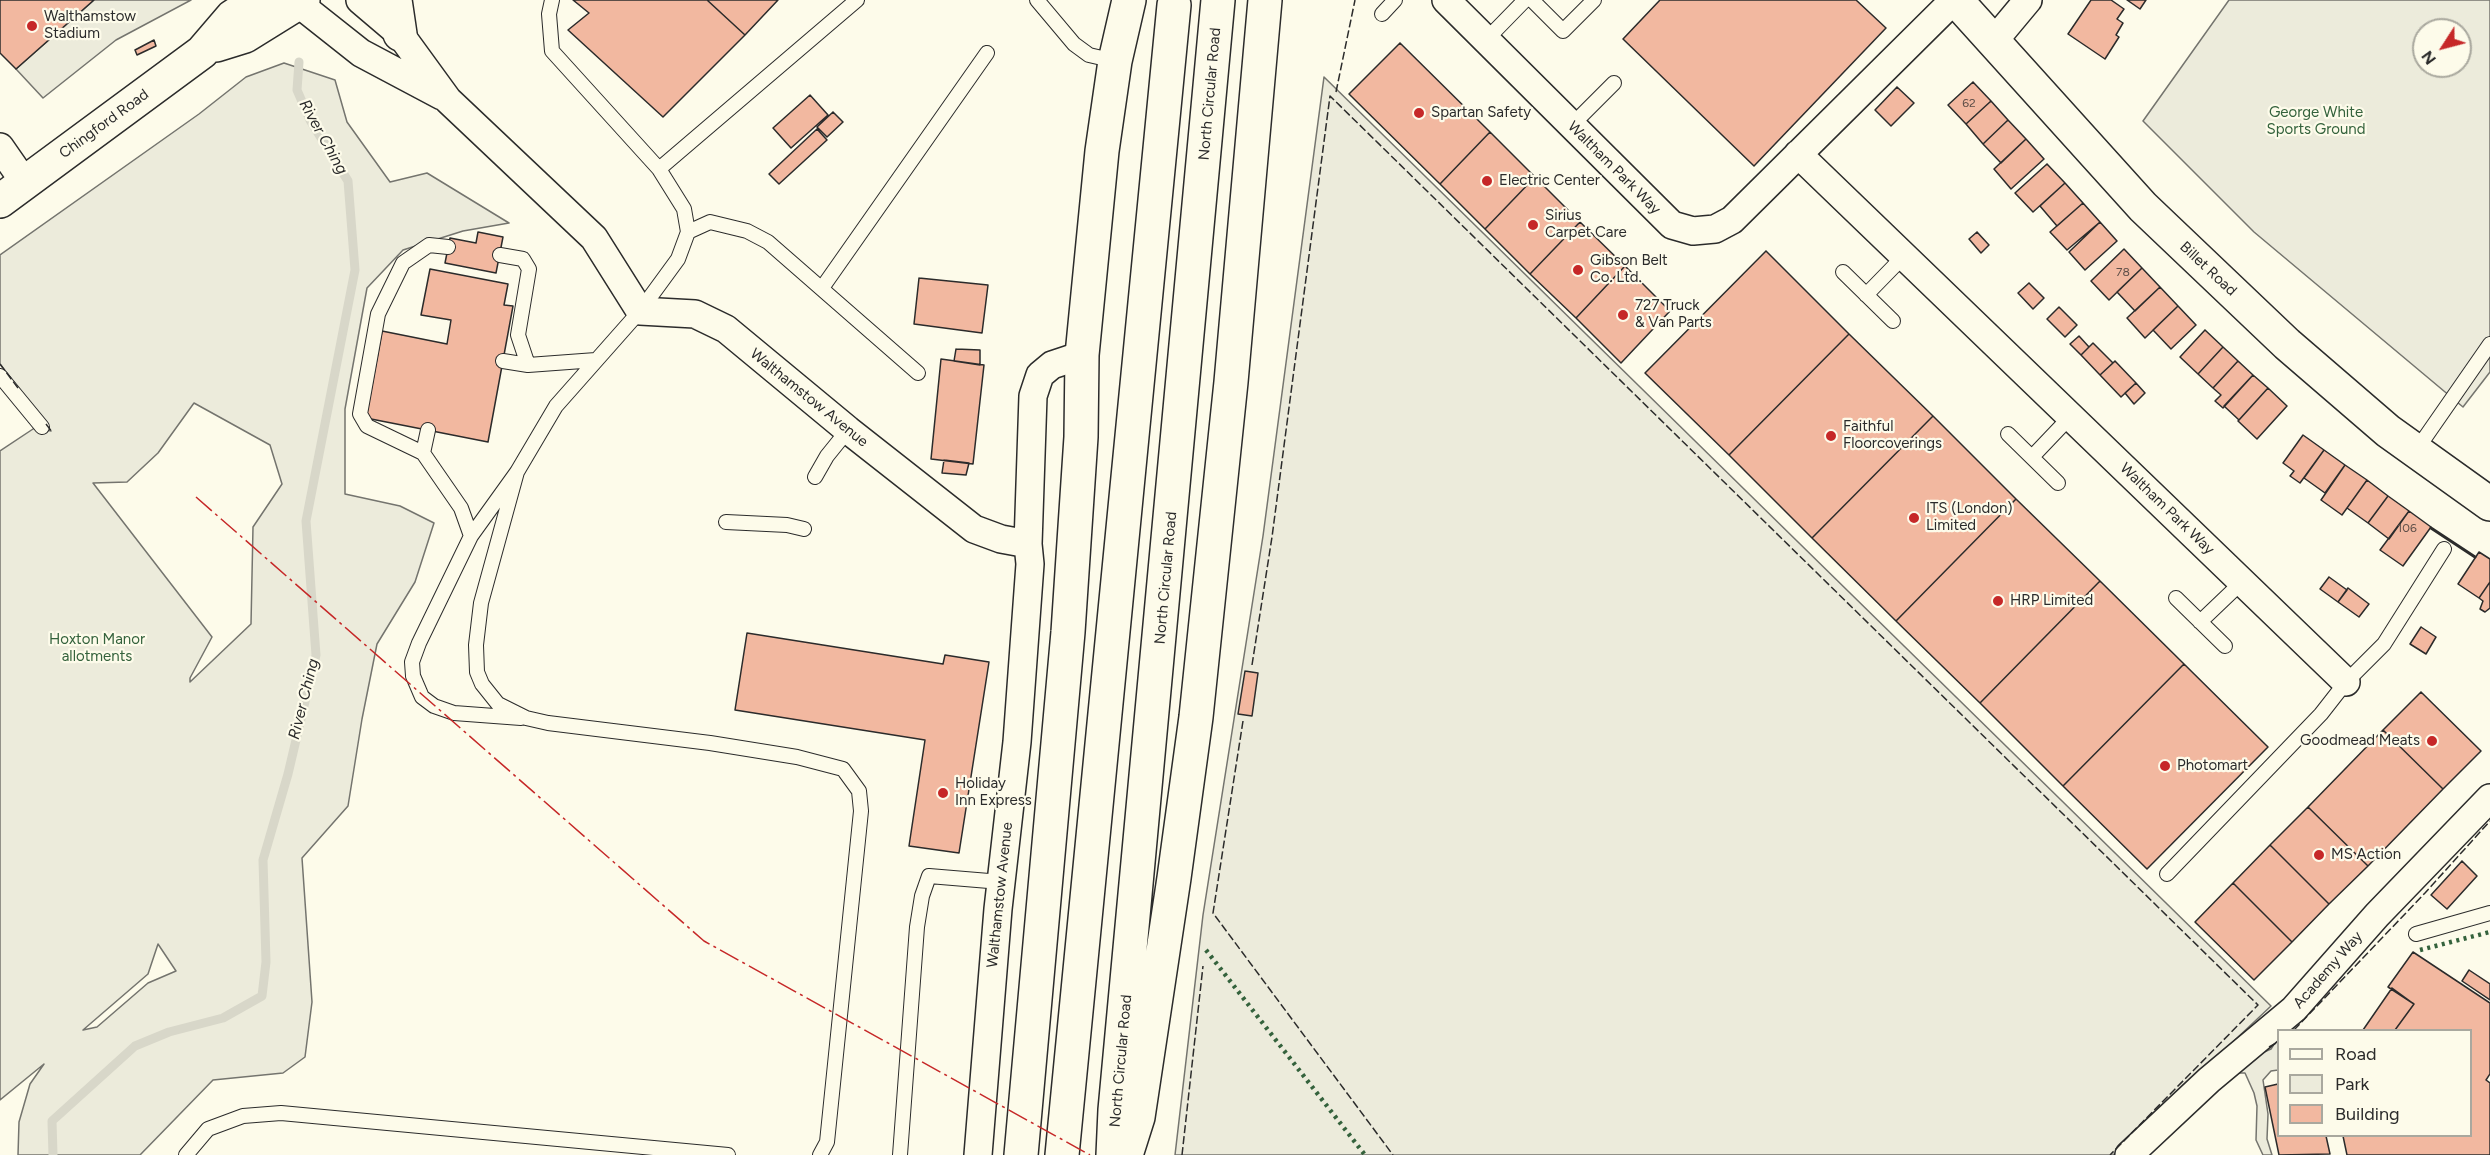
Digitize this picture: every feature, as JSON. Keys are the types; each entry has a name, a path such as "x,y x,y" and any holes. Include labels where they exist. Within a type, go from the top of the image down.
{"main road":[{"name":"Chingford Road","path":"12,192 208,46 232,17 257,0"},
{"path":"395,0 400,34"},
{"path":"1021,1155 1082,437 1082,355 1102,151 1115,61 1129,0"},
{"name":"North Circular Road","path":"1113,1155 1115,1110 1218,0"},
{"path":"1126,1155 1138,1118 1196,717 1230,394 1265,0"},
{"name":"Billet Road","path":"1955,0 2143,207 2287,344 2415,452 2490,504"},
{"name":"Chingford Road","path":"208,46 245,36 298,1"},
{"path":"1062,1155 1174,5"}],"street":[{"path":"360,0 400,34 448,100 594,238 640,311"},
{"name":"Waltham Park Way","path":"1446,0 1672,225 1693,231 1715,228 1732,220 1955,0"},
{"path":"1993,42 2028,0"},
{"path":"298,1 361,53 448,100"},
{"path":"0,147 12,192"},
{"name":"Waltham Park Way","path":"1798,154 2346,682"},
{"name":"Walthamstow Avenue","path":"640,311 695,314 726,329 848,430 975,529 1001,539 1029,554"},
{"name":"Walthamstow Avenue","path":"978,1155 986,1037 1017,742 1029,554 1033,396 1041,375 1052,365 1082,355"},
{"name":"Academy Way","path":"2129,1155 2209,1080 2294,1009 2377,915 2490,798"}],"lane":[{"path":"552,0 549,14 552,51 658,169 684,210 688,232 678,259 640,311 556,406 517,472 471,536 419,643 412,662 414,682 422,697 434,706 447,711 482,717 526,718 548,723 690,740 797,757 843,769 859,791 861,811 827,1142 820,1155"},
{"path":"658,169 857,0"},
{"path":"1037,0 1074,44 1089,55 1115,61"},
{"path":"1382,14 1395,0"},
{"path":"1486,40 1525,0"},
{"path":"1532,0 1563,31 1594,0"},
{"path":"822,288 987,53"},
{"path":"1572,125 1614,83"},
{"path":"688,232 710,222 768,242 918,373"},
{"path":"448,247 429,245 403,263 378,314 360,414 367,426 423,453 461,508 471,536"},
{"path":"500,255 522,259 529,269 518,335 528,365"},
{"path":"1866,295 1904,256"},
{"path":"1843,272 1893,321"},
{"path":"2415,452 2490,344"},
{"path":"503,361 528,365 596,360"},
{"path":"0,376 42,427"},
{"path":"2032,457 2071,416"},
{"path":"423,453 428,430"},
{"path":"815,477 827,456 848,430"},
{"path":"2008,434 2058,483"},
{"path":"517,472 481,603 476,664 482,684 498,704 526,718"},
{"path":"726,522 786,525 804,529"},
{"path":"2167,874 2322,714 2346,682 2384,644 2444,549"},
{"path":"2200,622 2243,581"},
{"path":"2176,598 2225,646"},
{"path":"900,1155 917,927 922,896 929,876 1001,882"},
{"path":"2416,934 2490,913"},
{"path":"186,1155 208,1129 243,1116 281,1113 728,1155"}],"green space":[{"path":"94,0 191,0 116,40 43,98 16,69"},
{"name":"George White Sports Ground","path":"2229,0 2490,0 2490,372 2463,407 2254,232 2143,121"},
{"name":"Hoxton Manor allotments","path":"284,63 335,80 347,122 390,182 427,173 509,223 463,231 403,250 367,288 345,409 345,494 400,506 434,523 415,582 377,644 348,806 302,858 312,1002 305,1057 283,1073 213,1080 140,1155 18,1155 19,1122 30,1084 44,1064 0,1100 0,451 36,427 51,431 0,364 0,255 199,114 246,77","holes":["194,403 270,445 282,484 253,527 251,624 190,682 212,637 93,483 127,482 158,453","158,944 176,971 148,983 97,1027 83,1030 148,974"]},
{"path":"1324,77 2271,1006 2113,1155 1175,1155 1203,915 1263,536"},
{"path":"2277,1040 2277,1070 2271,1071 2263,1080 2268,1114 2267,1139 2272,1155 2263,1155 2256,1140 2257,1106 2254,1093 2245,1073 2238,1073 2234,1070 2244,1061 2271,1049"}],"building":[{"name":"Walthamstow Stadium","path":"0,0 94,0 16,69 0,53"},
{"path":"573,0 707,0 745,35 663,117 568,30 589,13"},
{"path":"707,0 778,0 745,35"},
{"path":"1660,0 1856,0 1886,28 1754,166 1623,39"},
{"path":"2091,0 2111,0 2124,9 2117,19 2123,23 2116,35 2119,37 2105,59 2068,34"},
{"path":"2127,0 2146,0 2140,9"},
{"path":"154,40 156,46 137,55 135,50"},
{"name":"Spartan Safety","path":"1400,43 1490,132 1440,184 1349,94"},
{"path":"1973,82 1991,101 1966,124 1948,105"},
{"path":"1897,87 1914,103 1891,126 1875,110"},
{"path":"810,95 828,115 791,148 773,128"},
{"path":"1991,101 2008,120 1983,144 1966,124"},
{"path":"833,112 843,122 827,137 817,127"},
{"path":"2008,120 2026,139 2001,163 1983,144"},
{"path":"817,129 827,140 779,184 769,174"},
{"name":"Electric Center","path":"1490,132 1535,177 1485,229 1440,184"},
{"path":"2026,139 2044,159 2011,189 1994,169"},
{"path":"2047,164 2065,183 2033,212 2015,193"},
{"name":"Sirius Carpet Care","path":"1535,177 1580,222 1530,274 1485,229"},
{"path":"2065,183 2083,203 2057,226 2040,206"},
{"path":"2083,203 2100,222 2067,250 2050,232"},
{"name":"Gibson Belt Co. Ltd.","path":"1580,222 1625,266 1576,318 1530,274"},
{"path":"2100,222 2117,241 2085,270 2069,252"},
{"path":"478,232 503,237 496,273 445,263 450,238 476,243"},
{"path":"1977,232 1989,245 1981,253 1969,239"},
{"path":"2124,249 2142,268 2109,300 2091,281"},
{"path":"1766,251 1849,334 1729,455 1645,373"},
{"name":"727 Truck & Van Parts","path":"1625,266 1670,311 1621,363 1576,318"},
{"path":"2142,268 2160,287 2135,311 2117,292"},
{"path":"430,269 508,284 504,305 513,306 488,442 366,418 382,331 447,344 451,320 421,315"},
{"path":"919,278 988,285 982,333 914,324"},
{"path":"2029,283 2044,298 2033,309 2018,293"},
{"path":"2160,287 2178,306 2145,338 2127,318"},
{"path":"2178,306 2196,325 2171,349 2153,330"},
{"path":"2059,307 2077,325 2065,337 2047,319"},
{"path":"2205,330 2223,347 2198,374 2180,357"},
{"name":"Faithful Floorcoverings","path":"1849,334 1933,416 1812,538 1729,455"},
{"path":"2079,336 2089,347 2081,355 2070,344"},
{"path":"2093,343 2113,363 2100,375 2081,355"},
{"path":"2223,347 2238,361 2213,388 2198,374"},
{"path":"956,349 980,350 980,365 954,361"},
{"path":"941,359 984,365 973,464 931,459"},
{"path":"2115,361 2136,383 2121,397 2100,375"},
{"path":"2238,361 2253,375 2223,408 2215,401 2221,395 2213,388"},
{"path":"2253,375 2268,388 2239,420 2224,406"},
{"path":"2136,383 2145,393 2134,404 2125,393"},
{"path":"2268,388 2287,406 2257,439 2238,421"},
{"name":"ITS (London) Limited","path":"1933,416 2016,499 1896,621 1812,538"},
{"path":"2303,435 2324,450 2300,483 2290,476 2294,471 2283,463"},
{"path":"2324,450 2345,465 2325,493 2304,478"},
{"path":"944,460 969,463 966,475 942,473"},
{"path":"2345,465 2367,480 2342,515 2321,500"},
{"path":"2367,480 2388,496 2368,523 2347,508"},
{"path":"2388,496 2409,511 2389,539 2368,523"},
{"name":"HRP Limited","path":"2016,499 2100,581 1980,703 1896,621"},
{"path":"2409,511 2431,527 2403,566 2380,550"},
{"path":"2479,552 2490,559 2490,582 2479,598 2458,584"},
{"path":"2329,577 2347,590 2338,602 2320,589"},
{"path":"2100,581 2184,664 2063,786 1980,703"},
{"path":"2490,582 2490,608 2485,612 2480,609 2483,601 2479,598"},
{"path":"2348,588 2369,604 2359,617 2338,602"},
{"path":"2421,627 2436,637 2426,654 2410,644"},
{"name":"Holiday Inn Express","path":"747,633 943,664 945,655 989,662 959,853 909,846 925,740 735,710"},
{"name":"Photomart","path":"2184,664 2268,747 2147,869 2063,786"},
{"path":"1245,671 1258,673 1252,716 1238,714"},
{"name":"Goodmead Meats","path":"2421,692 2481,751 2443,789 2383,730"},
{"path":"2383,730 2443,789 2368,866 2308,807"},
{"name":"MS Action","path":"2308,807 2368,866 2329,904 2270,845"},
{"path":"2270,845 2329,904 2292,942 2233,883"},
{"path":"2462,861 2477,876 2447,909 2431,895"},
{"path":"2233,883 2292,942 2254,980 2195,922"},
{"path":"2413,952 2490,1003 2490,1074 2486,1080 2490,1083 2490,1155 2347,1155 2343,1137 2472,1137 2472,1029 2396,1029 2414,1004 2388,987"},
{"path":"2469,970 2490,984 2490,1000 2462,981"},
{"path":"2392,988 2414,1004 2396,1029 2364,1029"},
{"path":"2277,1084 2277,1137 2326,1137 2330,1154 2279,1155 2265,1087"}],"waterway":[{"name":"River Ching","path":"53,1155 52,1121 135,1046 169,1032 223,1018 262,996 266,962 263,860 288,774 316,655 306,521 355,270 348,181 310,120 297,90 299,62"}],"hedge":[{"path":"2420,950 2490,932"},
{"path":"1206,950 1365,1155"}],"fence":[{"path":"1336,92 1355,0"},
{"path":"1252,665 1272,537 1330,96 2258,1005 2110,1155"},
{"path":"0,364 18,388"},
{"path":"46,424 52,432"},
{"path":"1243,721 1213,913 1393,1155"},
{"path":"2295,1029 2425,893 2490,821"},
{"path":"1182,1155 1203,966"},
{"path":"2269,1047 2277,1043"}],"wall":[{"path":"2431,528 2475,557"}],"power":[{"path":"196,497 704,941 1090,1155"}],"place":[{"name":"Walthamstow Stadium","path":"32,26"},
{"name":"Spartan Safety","path":"1419,113"},
{"name":"Electric Center","path":"1487,181"},
{"name":"Sirius Carpet Care","path":"1533,225"},
{"name":"Gibson Belt Co. Ltd.","path":"1578,270"},
{"name":"727 Truck & Van Parts","path":"1623,315"},
{"name":"Faithful Floorcoverings","path":"1831,436"},
{"name":"ITS (London) Limited","path":"1914,518"},
{"name":"HRP Limited","path":"1998,601"},
{"name":"Goodmead Meats","path":"2432,741"},
{"name":"Photomart","path":"2165,766"},
{"name":"Holiday Inn Express","path":"943,793"},
{"name":"MS Action","path":"2319,855"}]}
